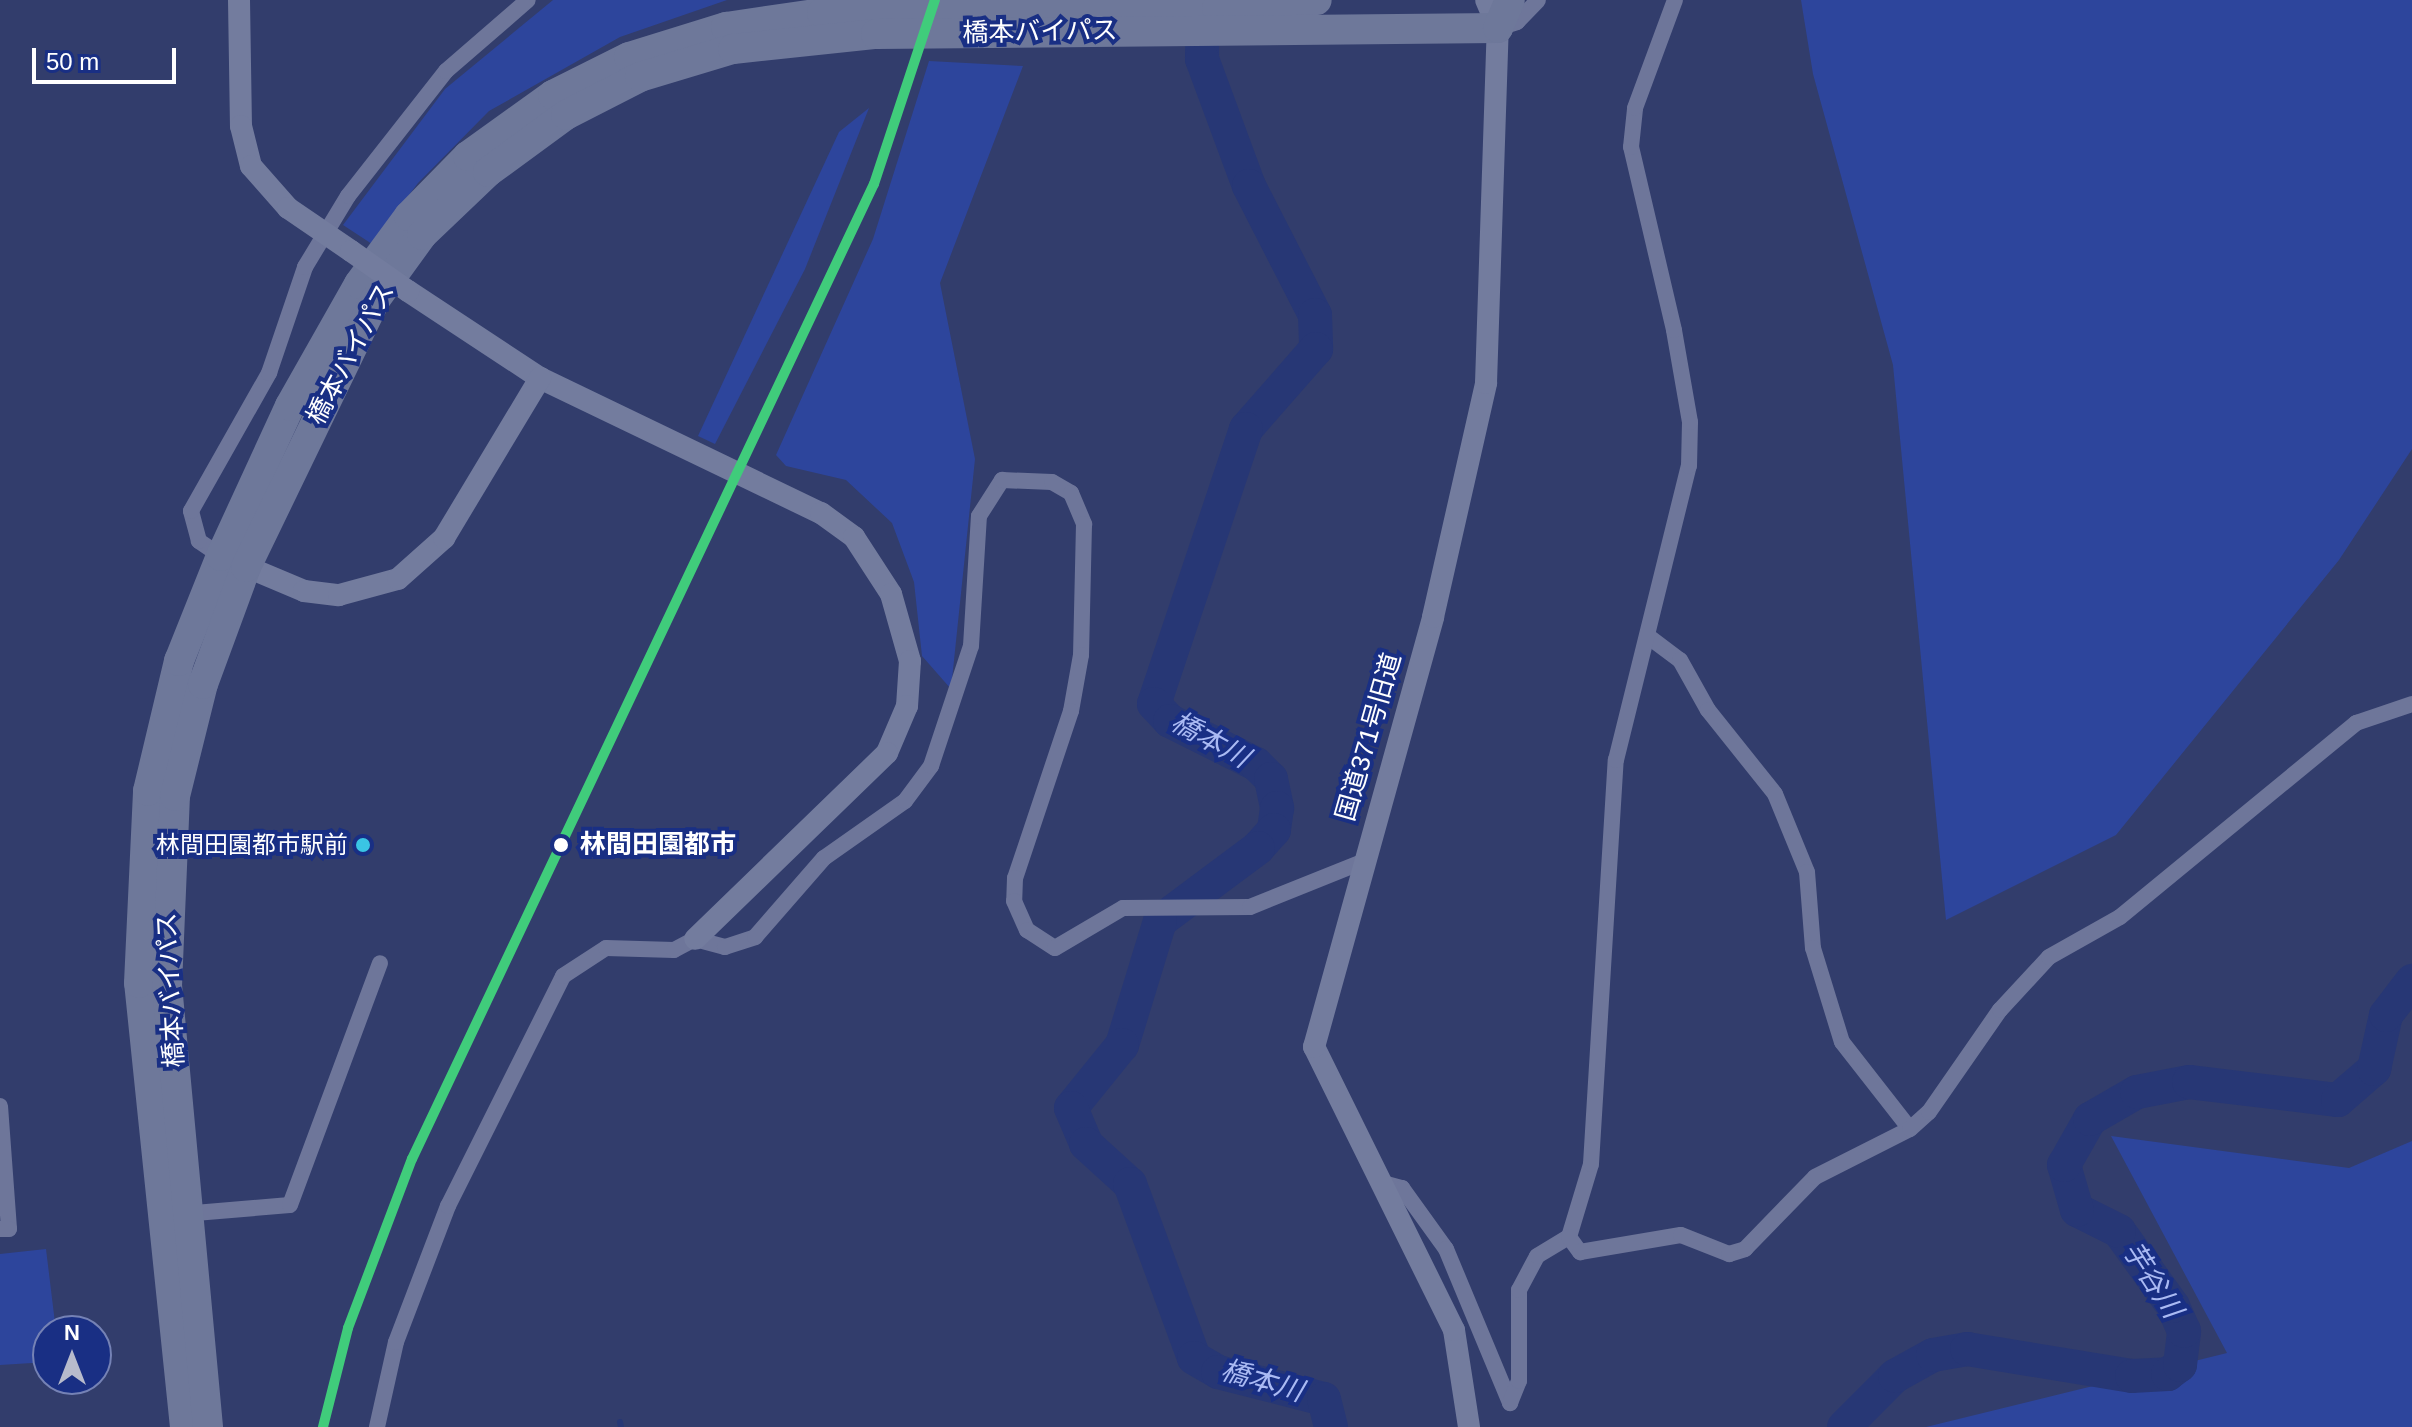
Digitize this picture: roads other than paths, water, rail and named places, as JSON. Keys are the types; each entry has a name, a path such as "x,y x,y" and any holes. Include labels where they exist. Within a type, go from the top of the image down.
{"highway":[{"name":"橋本バイパス","path":"185,1427 167,986 169,856 185,749 234,562 375,300 422,235 529,139 640,77 733,49 822,35 1317,0"},
{"name":"橋本バイパス","path":"1052,20 1411,29 1507,5"},
{"name":"橋本バイパス","path":"175,1215 208,1427"}],"street":[{"path":"239,0 241,126 251,166 288,208 540,378 774,494 821,513 874,563 910,661 907,706 887,753 858,786 695,939 674,950 606,948 563,976 448,1206 396,1342 377,1427"},
{"path":"528,0 446,71 348,196 328,235 305,267 257,398 191,511 199,541 234,562 304,591 339,595 398,579 444,538 540,378"},
{"path":"1383,1183 1402,1188 1446,1249 1510,1403 1519,1381 1519,1290 1537,1256 1569,1237 1595,1131 1616,760 1689,466 1690,422 1631,147 1635,108 1675,0"},
{"name":"国道371号旧道","path":"1469,1427 1454,1330 1314,1047 1362,862 1433,617 1486,383 1507,5"},
{"path":"695,939 725,947 755,937 824,858 905,801 931,766 971,646 979,516 1002,480 1052,482 1071,493 1084,524 1074,697 1014,901 1027,930 1055,948 1123,908 1217,910 1250,907 1362,862"},
{"path":"1649,637 1680,660 1708,710 1775,794 1807,872 1813,948 1842,1042 1910,1129"},
{"path":"1569,1237 1580,1252 1681,1235 1729,1254 1745,1249 1815,1177 1910,1129 2049,957 2120,917 2356,723 2412,704"},
{"path":"175,1215 290,1205 380,963"},
{"path":"0,1106 9,1229 0,1229"}],"waterway":[{"name":"橋本川","path":"1203,0 1202,59 1249,186 1315,315 1316,349 1246,429 1154,704 1170,721 1256,764 1271,779 1277,808 1274,830 1258,848 1160,921 1122,1045 1071,1108 1086,1144 1130,1184 1194,1358 1218,1372 1324,1399 1331,1427"},
{"name":"芋谷川","path":"1844,1427 1895,1376 1933,1355 1967,1349 2132,1376 2168,1374 2180,1365 2184,1331 2173,1306 2119,1231 2077,1210 2064,1165 2090,1119 2137,1092 2189,1082 2338,1100 2374,1069 2386,1015 2412,981"},
{"path":"620,1422 621,1427"}],"place":[{"name":"林間田園都市駅前","path":"363,845"},
{"name":"林間田園都市","path":"561,845"}]}
